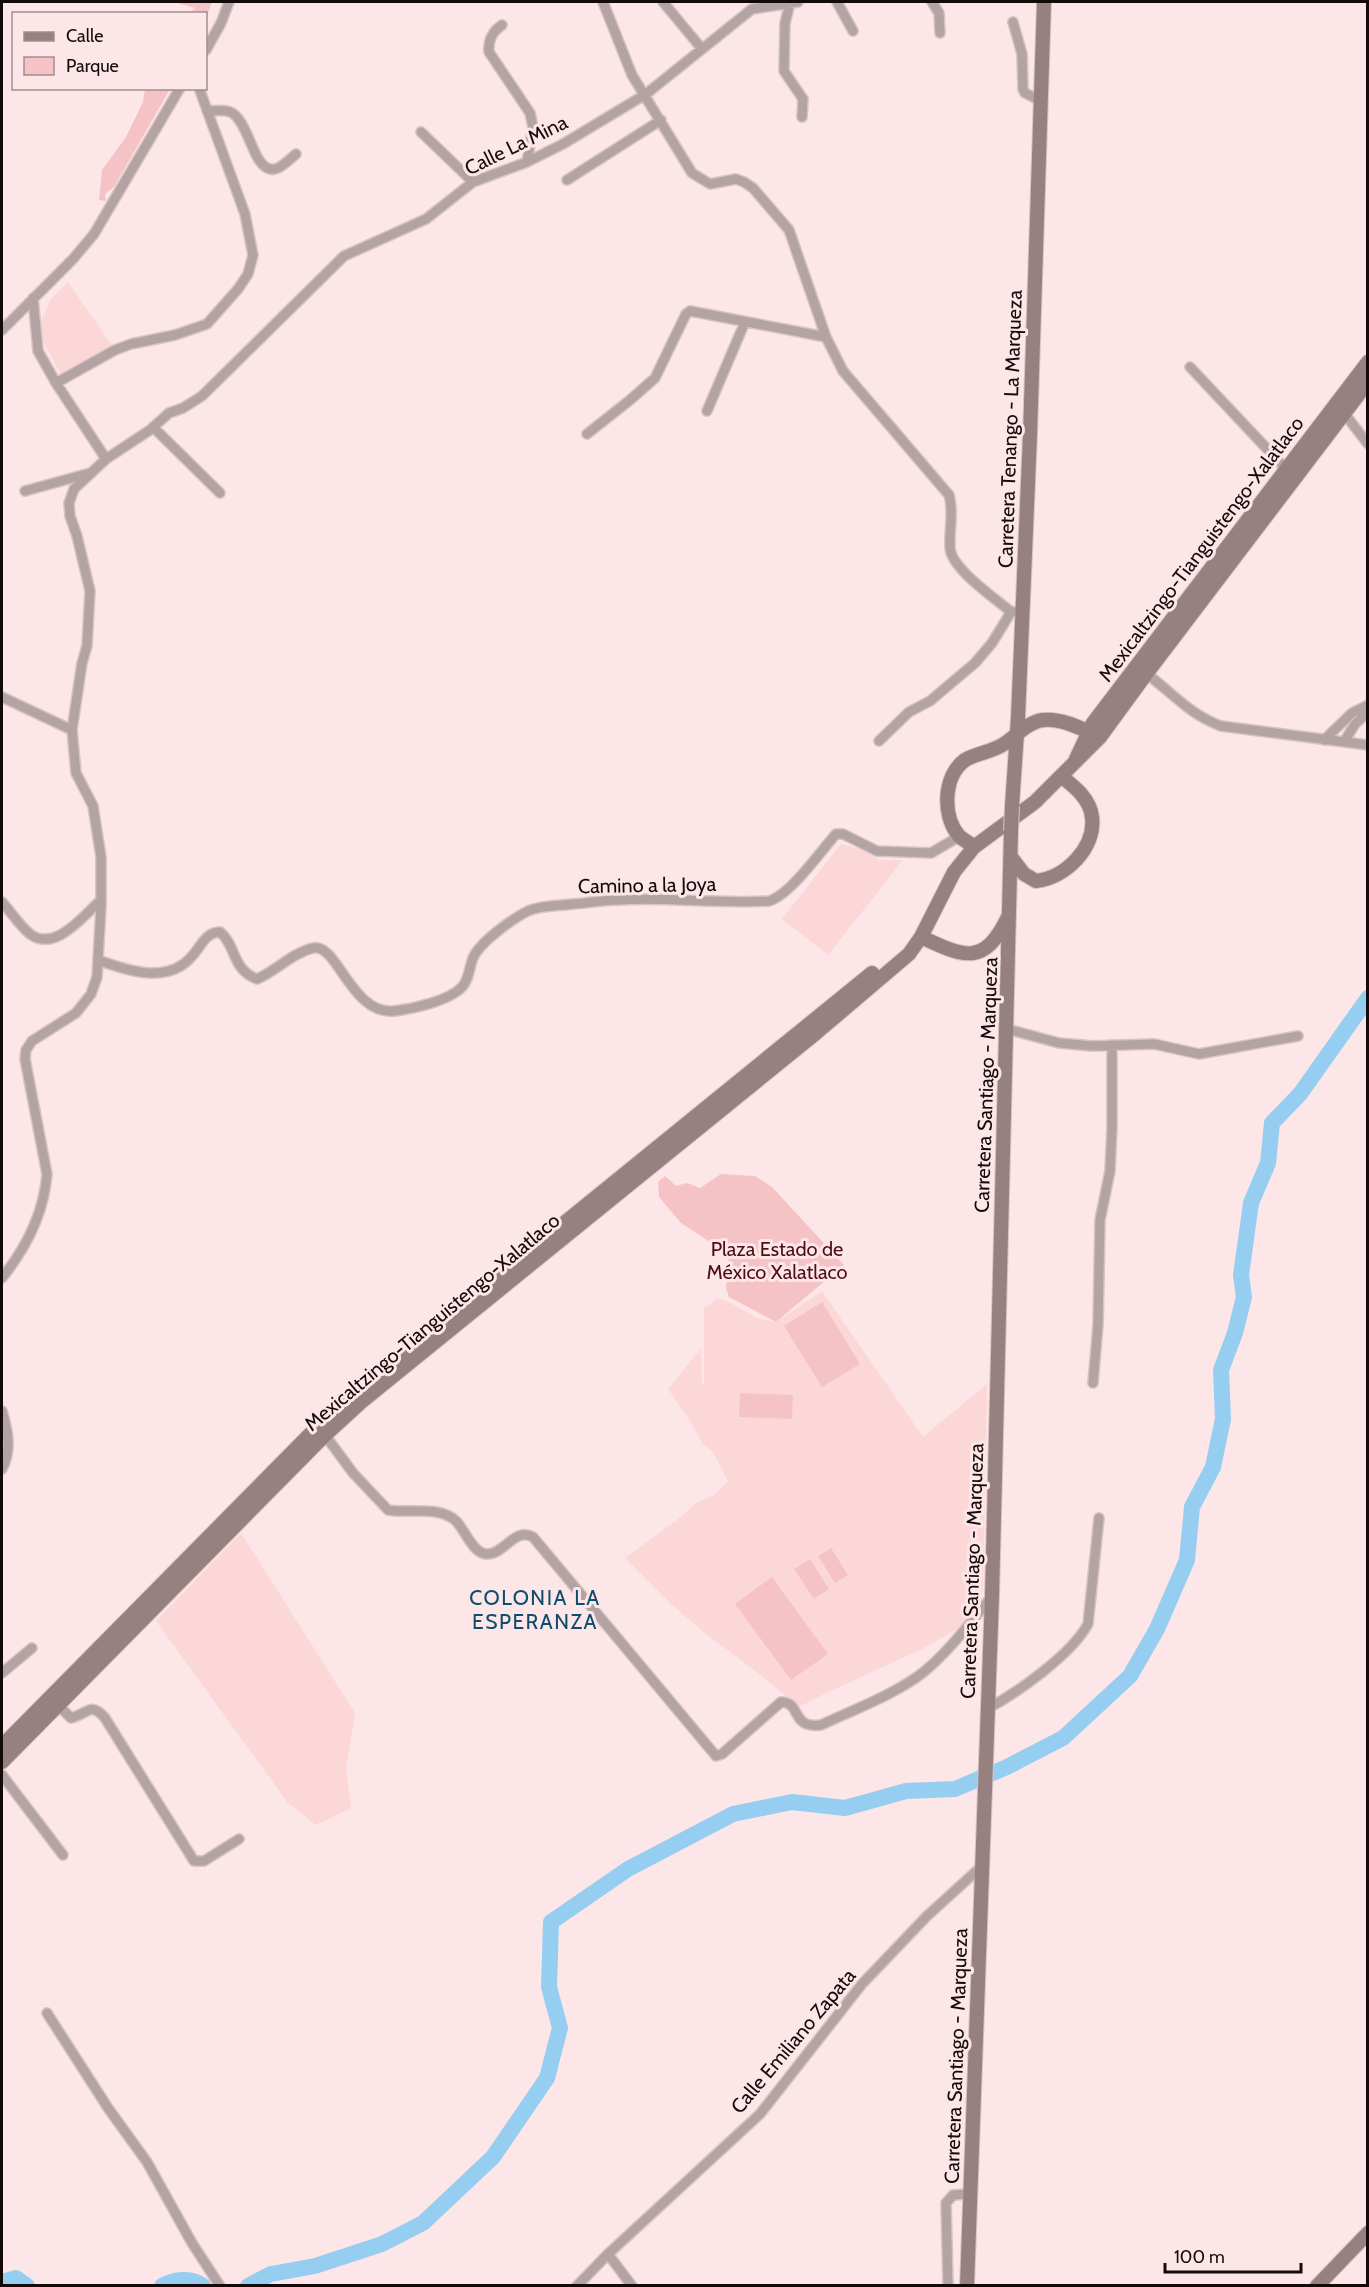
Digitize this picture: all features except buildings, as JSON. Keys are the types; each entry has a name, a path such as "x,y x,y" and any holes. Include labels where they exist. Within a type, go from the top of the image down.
{"main road":[{"name":"Carretera Tenango - La Marqueza","path":"1011,857 1012,806 1018,732 1017,611 1044,2"},
{"name":"Mexicaltzingo-Tianguistengo-Xalatlaco","path":"2,1762 325,1435 361,1402 816,1033 909,954 954,872 974,847 1022,813 1074,764 1286,469 1368,362"},
{"name":"Mexicaltzingo-Tianguistengo-Xalatlaco","path":"1141,670 1368,382"},
{"path":"974,847 960,836 950,819 947,807 948,787 958,767 964,761 992,751 1018,732 1041,720 1067,723 1094,735"},
{"path":"992,751 1014,773"},
{"path":"1011,857 1024,874 1036,881 1056,877 1081,854 1091,833 1092,817 1085,799 1062,777"},
{"name":"Carretera Santiago - Marqueza","path":"967,2286 992,1596 1011,857"},
{"path":"918,940 964,954 975,953 991,944 1000,933 1010,912"},
{"name":"Mexicaltzingo-Tianguistengo-Xalatlaco","path":"2,1746 334,1410 813,1020 903,949 918,940"},
{"path":"1317,2286 1367,2234"}],"street":[{"path":"207,48 230,2"},
{"path":"603,2 632,75 646,94 692,173 710,184 736,179 744,182 753,188 789,230 826,338 843,371 949,495 951,503 950,553 963,571 1017,611 975,663 930,701 909,712 879,741"},
{"path":"663,2 702,49"},
{"path":"794,2 785,23 784,71 803,99 801,117"},
{"name":"Calle La Mina","path":"2,1278 36,1222 46,1186 47,1174 25,1059 26,1050 32,1041 76,1013 91,994 97,977 101,857 93,806 76,772 72,730 80,673 87,646 90,591 70,516 69,503 74,489 106,459 131,444 169,412 189,405 206,392 344,256 426,219 473,183 527,162 563,144 646,94 752,9 794,2"},
{"path":"837,2 853,31"},
{"path":"932,2 939,13 940,33"},
{"path":"1013,22 1022,54 1023,89 1025,93 1041,101"},
{"path":"502,25 491,37 489,52 530,113 533,127 527,162"},
{"path":"2,330 73,259 94,234 179,90"},
{"path":"56,383 115,350 131,344 175,335 207,324 248,274 253,255 245,214 200,90"},
{"path":"207,111 230,111 237,116 253,150 265,168 271,170 280,167 296,154"},
{"path":"567,180 661,120"},
{"path":"421,132 473,183"},
{"path":"33,298 38,351 56,383 106,459"},
{"path":"586,434 654,378 688,312 826,338"},
{"path":"706,411 745,322"},
{"path":"1190,367 1286,469"},
{"path":"1344,413 1368,444"},
{"path":"153,427 219,493"},
{"path":"25,490 93,472"},
{"path":"1141,670 1204,720 1221,726 1368,745"},
{"path":"2,698 72,730"},
{"path":"1324,740 1353,713 1368,705"},
{"path":"1344,742 1355,724 1368,712"},
{"name":"Camino a la Joya","path":"98,960 127,971 166,972 185,963 209,935 220,932 226,938 240,967 250,977 257,979 289,959 312,948 318,948 328,953 352,988 373,1008 382,1012 398,1010 420,1006 452,995 466,982 478,950 504,927 530,910 620,900 769,901 786,891 836,834 843,834 877,851 931,853 960,836"},
{"path":"2,902 30,934 42,940 58,937 101,900"},
{"path":"1007,1029 1059,1043 1092,1046 1154,1044 1199,1054 1210,1054 1298,1036"},
{"path":"1093,1383 1098,1325 1100,1220 1110,1171 1112,1045"},
{"path":"2,1411 9,1439 8,1452 2,1469"},
{"path":"325,1435 353,1473 387,1510 445,1514 456,1521 481,1552 487,1554 493,1553 519,1536 527,1534 533,1537 716,1756 722,1754 781,1702 791,1705 807,1726 821,1725 902,1686 919,1676 973,1620 992,1596"},
{"path":"987,1709 1013,1694 1083,1634 1088,1624 1099,1518"},
{"path":"2,1673 32,1648"},
{"path":"58,1705 71,1718 91,1709 98,1710 194,1860 204,1861 239,1839"},
{"path":"2,1775 63,1855"},
{"name":"Calle Emiliano Zapata","path":"577,2286 608,2254 759,2114 862,1984 927,1916 982,1866"},
{"path":"47,2013 97,2093 147,2162 192,2242 220,2286"},
{"path":"948,2286 946,2203 952,2195 970,2194"},
{"path":"608,2254 632,2286"}],"shaded area":[{"path":"68,282 115,350 63,379 40,335 40,324 50,300"},
{"path":"841,844 863,850 880,860 903,860 828,955 782,919"},
{"path":"822,1291 923,1437 987,1384 983,1590 973,1620 922,1649 799,1707 672,1605 625,1558 676,1521 696,1503 714,1495 728,1481 713,1452 702,1443 668,1389 701,1349 702,1384 704,1384 704,1308 717,1299 727,1301 757,1318 776,1322"},
{"path":"241,1533 355,1713 346,1767 351,1808 316,1825 288,1803 156,1621"}],"green space":[{"path":"173,2 212,2 207,15 207,12 191,12 195,8"},
{"path":"145,90 169,90 114,187 105,194 106,201 99,200 102,170 126,137 143,102"},
{"name":"Plaza Estado de México Xalatlaco","path":"721,1174 755,1176 772,1187 844,1265 776,1322 729,1297 726,1288 729,1260 710,1242 681,1223 659,1197 658,1182 665,1176 676,1186 687,1183 700,1188"},
{"path":"822,1302 860,1364 822,1387 784,1326"},
{"path":"740,1393 793,1395 792,1419 739,1417"},
{"path":"831,1548 848,1575 835,1583 818,1556"},
{"path":"810,1559 829,1589 814,1599 794,1569"},
{"path":"772,1577 828,1654 791,1680 735,1604"}],"waterway":[{"path":"248,2286 271,2274 315,2266 382,2244 423,2223 493,2157 547,2078 560,2028 549,1987 551,1922 628,1869 733,1814 792,1802 845,1808 906,1791 955,1789 1007,1767 1063,1738 1130,1676 1157,1629 1187,1560 1192,1507 1213,1467 1223,1419 1221,1370 1235,1333 1244,1297 1241,1275 1251,1203 1268,1163 1272,1123 1300,1094 1368,998"},
{"path":"2,2282 16,2278 27,2286"},
{"path":"162,2286 183,2280 194,2281 203,2286"}],"district":[{"name":"COLONIA LA ESPERANZA","path":"535,1609"}]}
